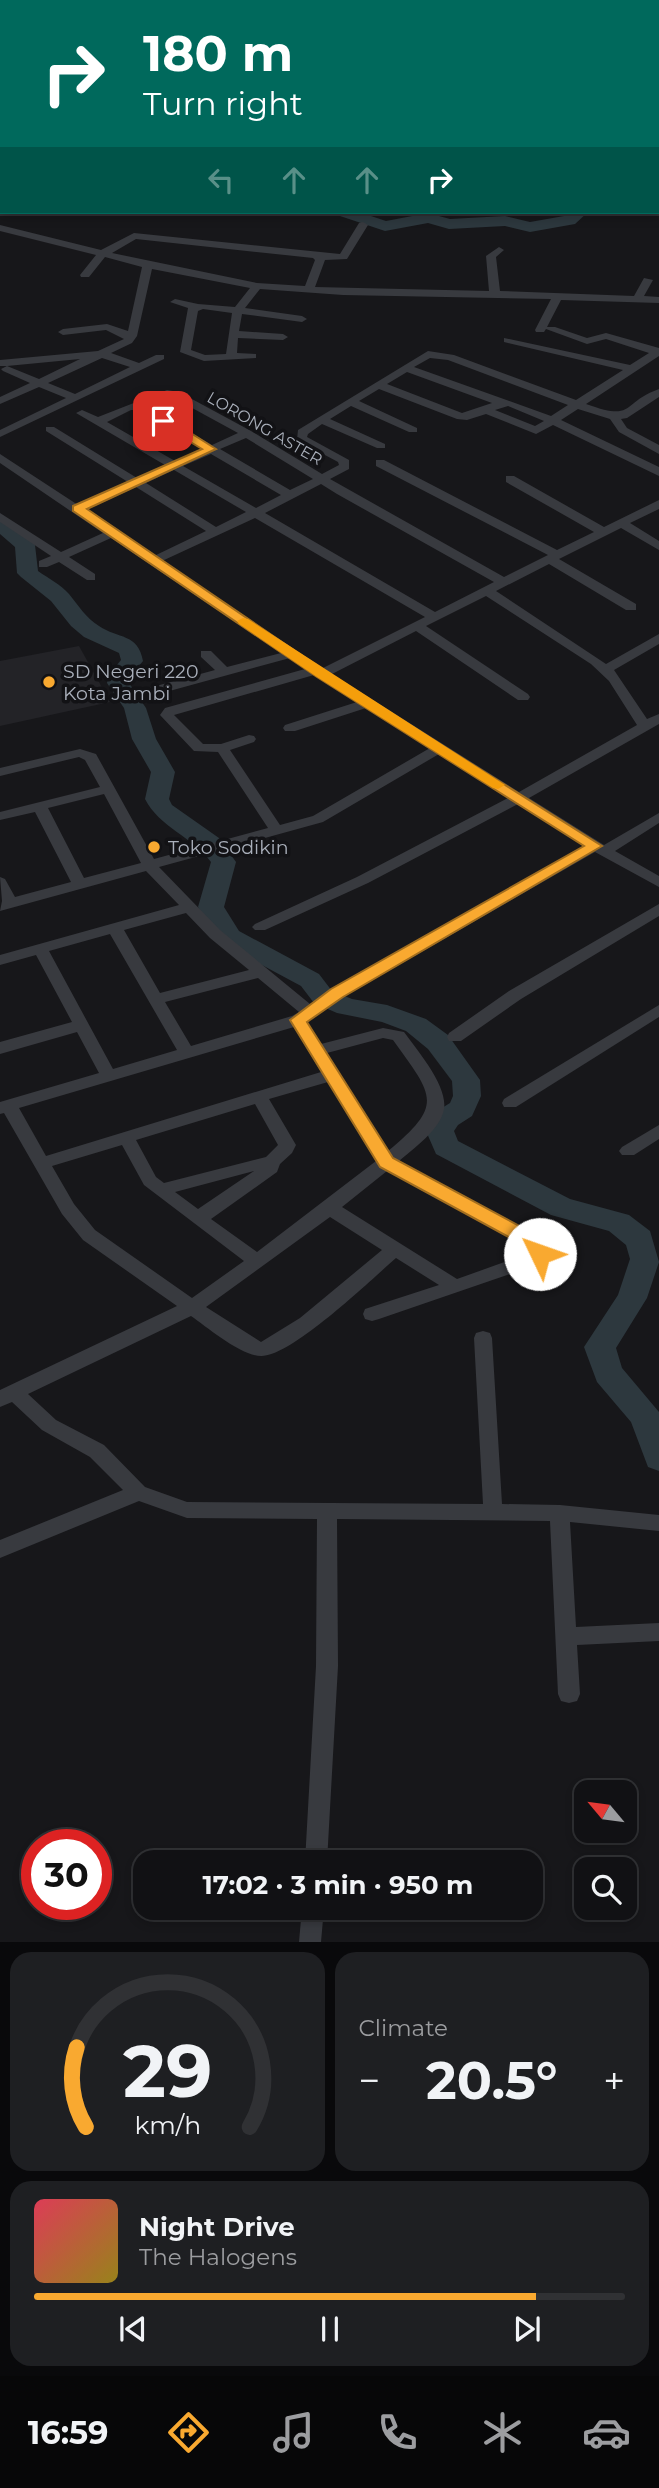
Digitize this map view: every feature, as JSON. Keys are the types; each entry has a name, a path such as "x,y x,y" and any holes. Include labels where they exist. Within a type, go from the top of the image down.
{"street":[{"path":"85,275 102,254 134,236 320,257 343,257 363,225"},
{"path":"0,228 148,265 257,286 309,290 659,300"},
{"path":"495,294 492,256 499,250"},
{"path":"309,290 320,257"},
{"path":"0,401 102,354 132,336 148,265"},
{"path":"637,299 648,280"},
{"path":"231,356 237,311 240,303 257,286"},
{"path":"558,296 546,329 585,340 606,335 658,351"},
{"path":"175,302 302,319"},
{"path":"197,307 193,309 186,352 204,358 252,355"},
{"path":"63,331 107,327 132,336"},
{"path":"234,334 283,337"},
{"path":"508,340 630,368"},
{"path":"486,410 534,431 554,421 658,351"},
{"path":"153,561 255,513 345,466 343,460 301,439 302,432 428,354 436,353 614,419 627,433 659,450"},
{"path":"2,368 27,360 102,354 139,367"},
{"path":"0,434 160,357"},
{"path":"2,368 75,398"},
{"path":"406,368 554,421 659,472"},
{"path":"378,385 461,417 468,418 504,403"},
{"path":"588,437 659,392"},
{"name":"LORONG ASTER","path":"135,406 155,397 175,394 504,582"},
{"path":"351,402 413,430"},
{"path":"100,423 135,406 290,495"},
{"path":"82,413 435,617"},
{"path":"322,420 381,446"},
{"path":"50,429 216,532"},
{"path":"78,509 247,433"},
{"path":"0,458 318,672 600,849 659,881"},
{"path":"380,463 553,557 631,607"},
{"path":"510,479 604,532"},
{"path":"249,739 222,748 199,748 170,719 168,713 318,672 417,626 659,504"},
{"path":"0,517 91,577"},
{"path":"621,523 659,545"},
{"path":"43,564 113,533"},
{"path":"487,591 596,661 614,678 645,726"},
{"path":"417,626 523,697"},
{"path":"605,670 659,638"},
{"path":"138,695 291,653"},
{"path":"206,654 223,672"},
{"path":"290,728 368,704"},
{"path":"260,927 326,899 520,799 659,718"},
{"path":"222,748 277,831"},
{"path":"0,882 6,904 320,818 440,748"},
{"path":"0,772 80,753 90,757 150,866 215,934 310,1012 318,1050 386,1163 534,1242 540,1248 539,1256 527,1263 453,1285 372,1314"},
{"path":"0,816 108,789"},
{"path":"39,806 80,885"},
{"path":"395,1249 300,1328 265,1349 252,1346 89,1235 68,1209 43,1163 4,1107 187,1054 310,1012 337,993 659,817"},
{"path":"0,960 189,907"},
{"path":"455,1037 515,996 659,909"},
{"path":"115,929 187,1054"},
{"path":"40,949 109,1076"},
{"path":"156,999 261,972"},
{"path":"510,1103 659,1010"},
{"path":"3,1041 82,1025"},
{"path":"8,1395 191,1307 386,1163 428,1126 434,1117 437,1107 429,1080 398,1036 383,1032 318,1050"},
{"path":"43,1163 333,1074"},
{"path":"164,1192 168,1188 270,1163 286,1149 287,1145 259,1096"},
{"path":"628,1151 659,1131"},
{"path":"126,1137 150,1181 256,1260"},
{"path":"199,1218 271,1168 270,1163"},
{"path":"328,1207 453,1285"},
{"path":"482,1338 493,1512"},
{"path":"8,1395 22,1401 49,1424 97,1451 138,1493 187,1510 560,1513 654,1522"},
{"path":"0,1549 138,1493"},
{"path":"317,1850 327,1666 327,1511"},
{"path":"560,1513 569,1694"},
{"path":"566,1637 659,1632"},
{"path":"310,1940 312,1920"}],"shaded area":[{"name":"SD Negeri 220 Kota Jambi","path":"79,646 110,702 0,726 0,661"}],"waterway":[{"path":"349,214 385,226 428,218 449,224 505,221 530,227 569,220 577,214"},
{"path":"0,524 25,545 28,573 59,596 79,621 92,632 130,650 132,661 119,676 118,683 135,708 144,739 163,772 157,799 162,809 210,843 224,862 211,907 230,937 310,980 323,997 346,1007 387,1014 416,1025 438,1042 466,1080 467,1096 462,1109 447,1118 440,1131 446,1147 561,1207 619,1223 639,1239 645,1259 632,1298 600,1347 608,1373 645,1416 659,1458"}],"slow traffic":[{"path":"243,621 498,785"}],"place":[{"name":"SD Negeri 220 Kota Jambi","path":"49,682"},
{"name":"Toko Sodikin","path":"154,847"}],"route":[{"path":"163,421 211,449 78,509 322,674 595,846 337,993 298,1020 386,1163 534,1242 540,1248 540,1254"}]}
